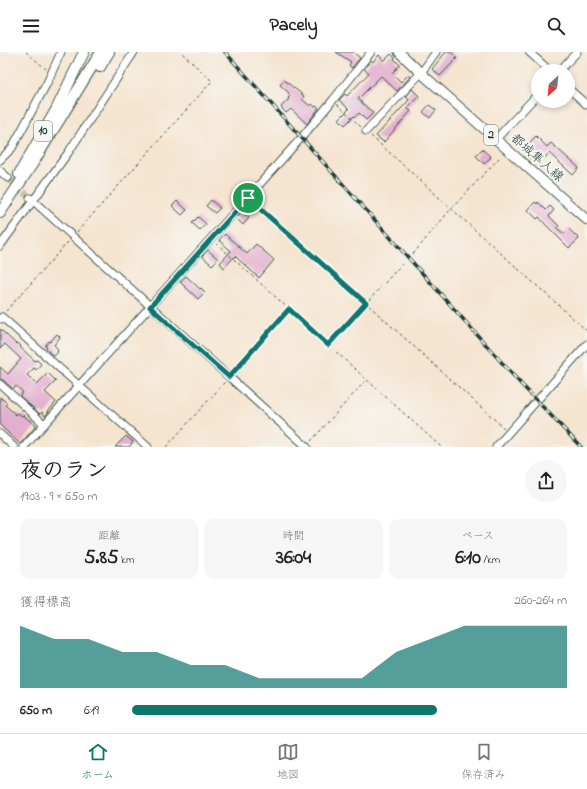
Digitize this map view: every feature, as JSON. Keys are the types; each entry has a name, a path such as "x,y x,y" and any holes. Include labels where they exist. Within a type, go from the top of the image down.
{"highway":[{"name":"10","path":"0,209 56,110 84,52"},
{"name":"10","path":"0,213 33,163 100,52"},
{"name":"10","path":"79,87 91,80 109,52"}],"main road":[{"name":"都城隼人線","path":"399,52 587,220"}],"street":[{"path":"0,160 12,148 47,83 61,52"},
{"path":"0,246 31,200 68,153 134,52"},
{"path":"24,447 302,137 371,52"},
{"path":"366,131 421,73 436,52"},
{"path":"529,52 542,64"},
{"path":"566,64 577,52"},
{"path":"575,94 587,105"},
{"path":"496,139 531,102"},
{"path":"0,171 8,178"},
{"path":"31,200 306,447"},
{"path":"1,318 148,447"},
{"path":"496,447 587,344"},
{"path":"0,384 44,424"},
{"path":"0,434 14,447"}],"path":[{"path":"26,52 51,73"},
{"path":"1,318 212,81 181,52"},
{"path":"333,100 451,209 587,331"},
{"path":"413,254 451,209 507,149"},
{"path":"248,198 509,433"},
{"path":"211,239 441,447"},
{"path":"328,345 402,264"},
{"path":"166,447 289,309"},
{"path":"306,447 367,379"}],"building":[{"path":"336,52 353,52 360,58 352,68 349,65 351,62"},
{"path":"446,52 451,52 457,58 440,76 432,69"},
{"path":"391,54 400,65 392,73 401,82 408,75 410,77 397,91 381,76 358,99 373,113 366,120 359,113 345,125 339,119 349,109 339,100 345,94 347,96 369,73 364,69 371,60 373,62 379,55 384,61"},
{"path":"284,80 304,96 302,99 310,106 312,104 319,108 307,124 291,109 286,113 281,107 290,96 288,94 289,93 280,85"},
{"path":"412,89 419,96 407,108 411,111 384,142 376,136 409,100 406,97"},
{"path":"429,105 436,110 430,118 423,112"},
{"path":"536,136 547,147 551,143 579,168 573,175 549,153 544,159 536,152 530,158 522,150"},
{"path":"482,149 491,157 484,164 476,156"},
{"path":"211,200 220,208 215,213 206,206"},
{"path":"177,201 187,210 182,215 172,206"},
{"path":"535,202 537,204 538,202 546,210 550,206 554,210 549,216 559,226 557,228 564,234 569,229 579,239 569,248 539,217 537,219 528,210"},
{"path":"242,212 249,218 243,225 236,218"},
{"path":"198,217 206,224 200,230 192,223"},
{"path":"225,234 247,254 256,244 274,260 259,278 235,256 224,268 220,263 231,251 219,240"},
{"path":"208,250 218,259 212,265 202,256"},
{"path":"186,276 205,292 198,299 180,282"},
{"path":"0,329 16,344 18,343 21,346 20,347 35,361 37,360 41,364 36,370 34,368 27,375 37,384 48,373 56,381 45,392 56,402 45,416 42,412 40,414 20,396 23,392 16,386 13,389 0,379 0,367 8,374 21,359 5,344 0,349"},
{"path":"57,334 60,337 54,345 58,349 58,352 54,356 46,349 47,347 45,346"},
{"path":"0,397 7,403 5,405 16,415 18,413 22,416 23,415 36,426 20,444 0,425"},
{"path":"126,436 133,442 129,447 115,447"}],"tunnel":[{"path":"8,178 30,198"}],"railway":[{"path":"225,52 521,384 581,447"}],"route":[{"path":"248,198 366,303 328,345 289,309 229,377 150,307 248,198"}]}
